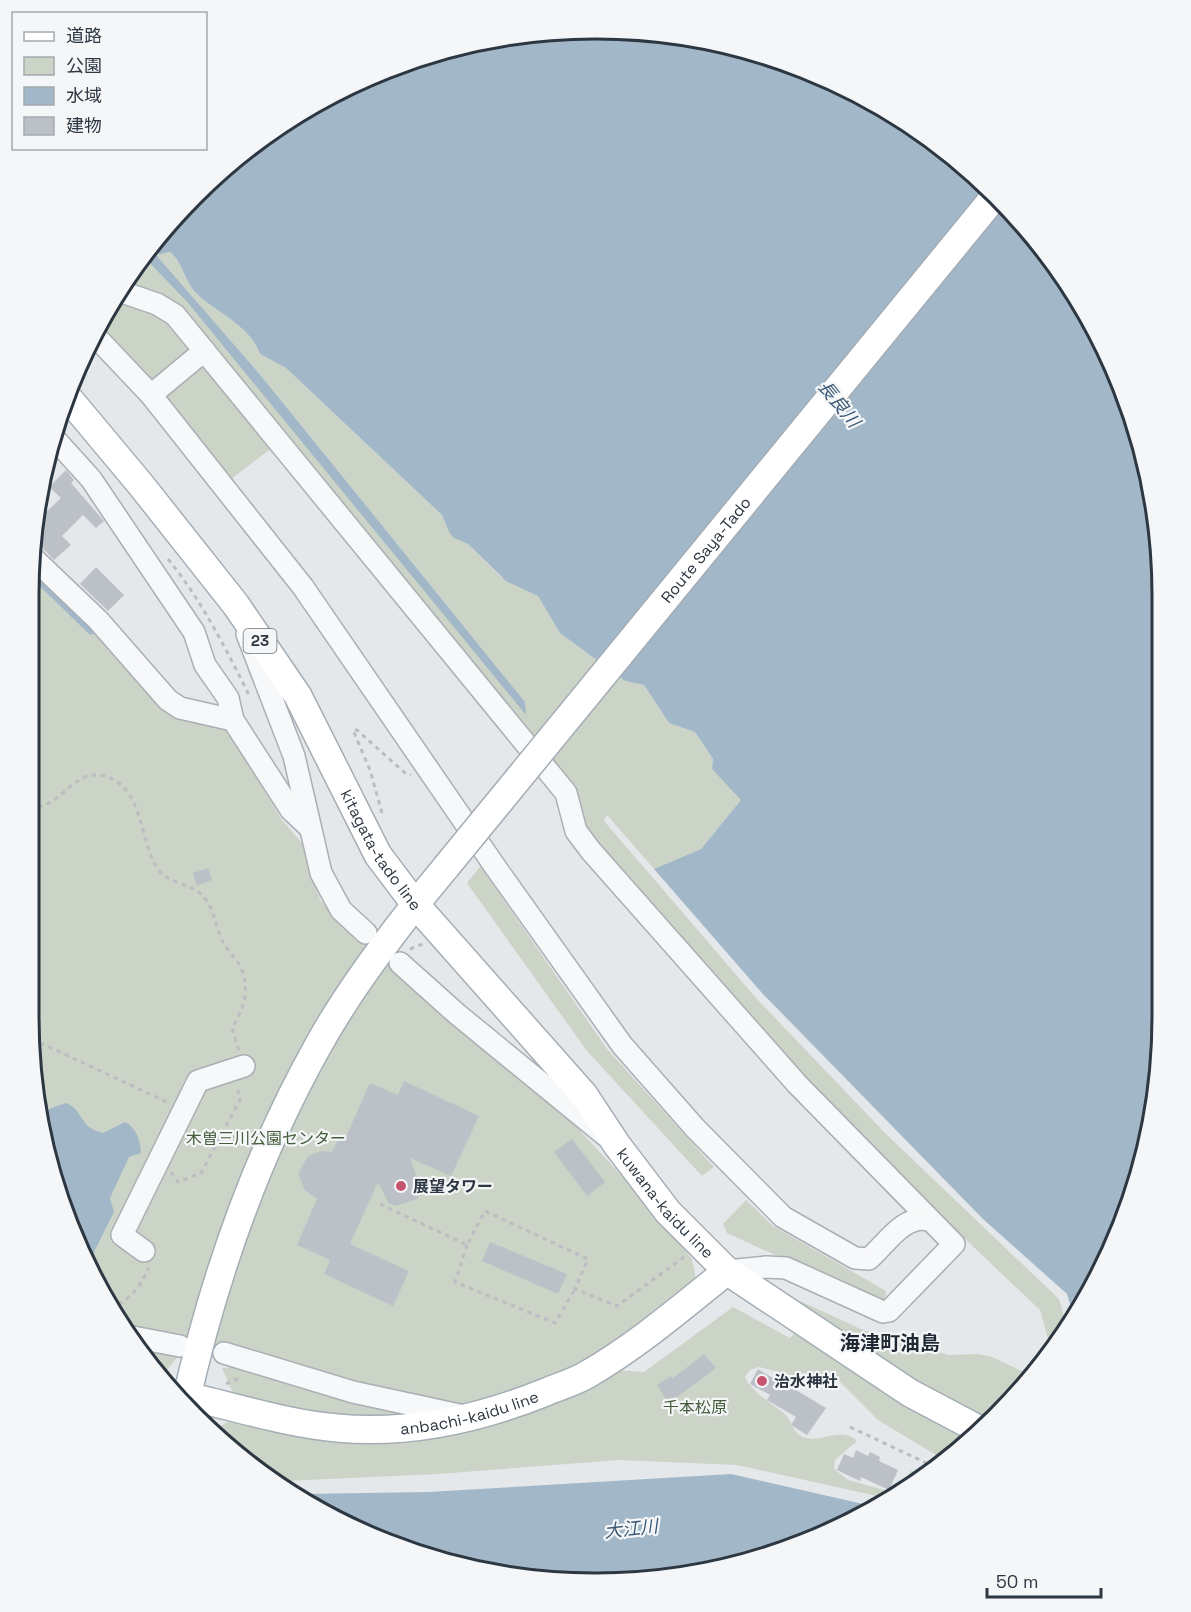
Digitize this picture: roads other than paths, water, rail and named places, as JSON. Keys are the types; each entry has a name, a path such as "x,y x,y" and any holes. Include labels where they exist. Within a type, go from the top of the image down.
{"main road":[{"name":"Route Saya-Tado","path":"415,904 990,203"},
{"name":"kitagata-tado line","path":"74,404 236,605 298,696 378,855 415,904 319,1043 253,1176 185,1392"},
{"name":"kuwana-kaidu line","path":"415,904 584,1095 617,1145 668,1212 699,1246 727,1271 910,1393 972,1426"},
{"name":"anbachi-kaidu line","path":"193,1400 293,1422 337,1428 376,1430 427,1427 471,1418 519,1403 586,1376 639,1341 727,1271"}],"street":[{"path":"128,294 157,304 175,315 566,793 576,831 591,851 798,1084 928,1220 954,1244 889,1311 883,1312 786,1268 766,1266 727,1271"},
{"path":"100,341 151,395 303,587 622,1046 695,1128 783,1217 855,1258 870,1259 910,1220 920,1218 928,1220"},
{"path":"151,395 204,351"},
{"path":"60,445 91,479 194,632 205,665 228,698 233,720 291,810 309,828"},
{"path":"40,564 98,620 168,700 180,708 233,720"},
{"path":"236,605 294,756 321,873 341,910 366,933"},
{"path":"402,957 557,1098 617,1145"},
{"path":"144,1251 122,1235 182,1110 198,1081 236,1069"},
{"path":"142,1339 180,1346"},
{"path":"224,1353 353,1392 471,1418"}],"water":[{"name":"長良川","path":"559,40 632,40 668,44 740,58 808,81 842,96 905,133 962,177 1014,229 1058,286 1095,349 1110,383 1133,451 1147,523 1151,559 1151,1053 1141,1125 1133,1161 1110,1229 1095,1263 1071,1306 1067,1294 983,1219 762,993 654,869 701,849 741,800 712,769 713,759 695,732 669,723 644,685 625,681 560,633 538,596 506,581 468,544 454,538 442,515 286,368 260,354 249,335 241,327 195,292 178,261 170,252 156,255 262,377 525,702 526,715 188,303 150,263 154,257 177,229 202,202 257,154 286,133 349,96 417,69 487,50"},
{"path":"40,573 97,632 90,635 39,586"},
{"path":"66,1103 76,1110 85,1123 95,1131 103,1133 125,1122 132,1127 139,1140 141,1153 129,1157 110,1198 114,1212 92,1255 81,1229 58,1161 49,1109"},
{"name":"大江川","path":"731,1474 863,1504 808,1531 740,1554 668,1568 596,1573 523,1568 451,1554 383,1531 349,1516 310,1494 428,1492"}],"place":[{"name":"展望タワー","path":"401,1186"},
{"name":"治水神社","path":"762,1381"}],"district":[{"name":"海津町油島","path":"890,1343"}],"park label":[{"name":"木曽三川公園センター","path":"266,1138"},
{"name":"千本松原","path":"695,1407"}]}
